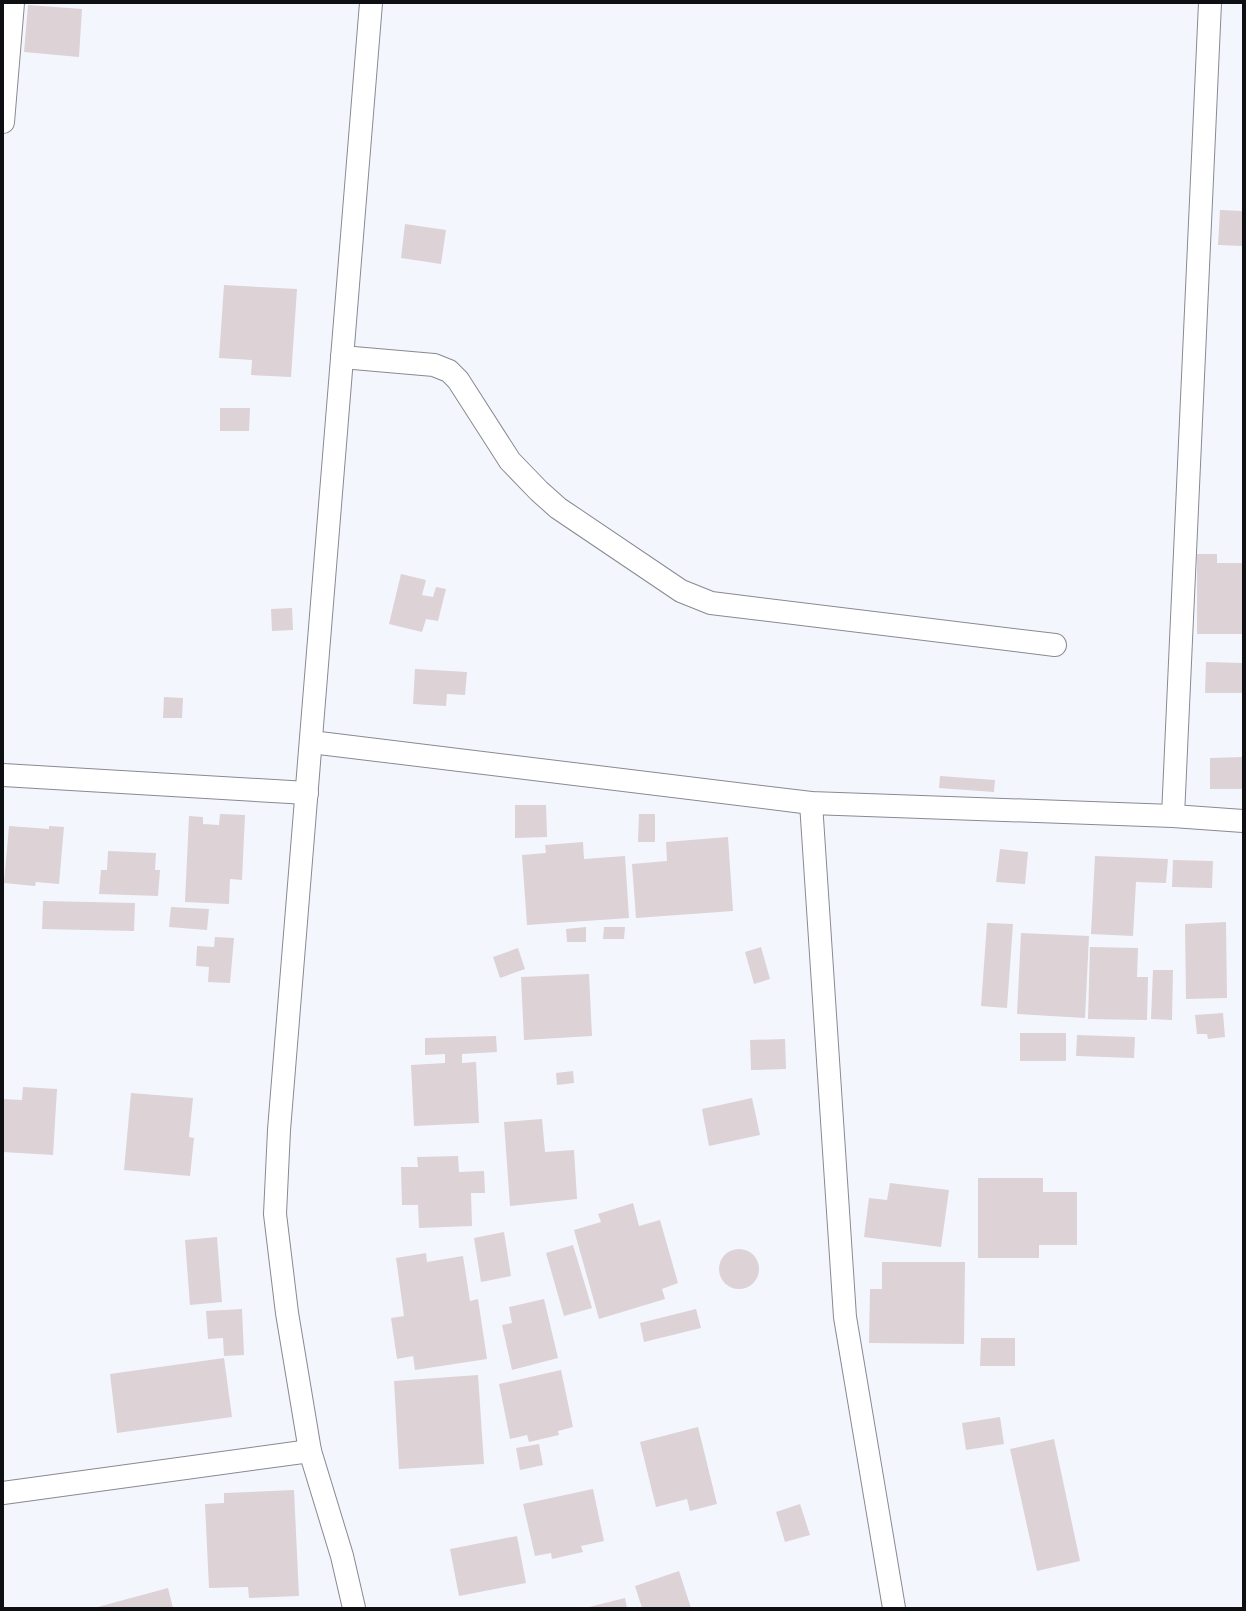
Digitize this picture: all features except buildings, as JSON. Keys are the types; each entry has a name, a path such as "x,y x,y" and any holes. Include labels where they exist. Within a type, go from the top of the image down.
{"street":[{"path":"3,122 13,3"},
{"path":"354,1608 342,1556 310,1451 286,1313 275,1214 279,1130 371,3"},
{"path":"1174,816 1210,3"},
{"path":"342,357 434,365 449,371 458,380 510,461 539,491 558,508 681,591 712,602 1055,645"},
{"path":"311,742 811,803 1174,816 1243,821"},
{"path":"3,775 307,793"},
{"path":"811,803 845,1317 894,1608"},
{"path":"3,1493 310,1451"}]}
